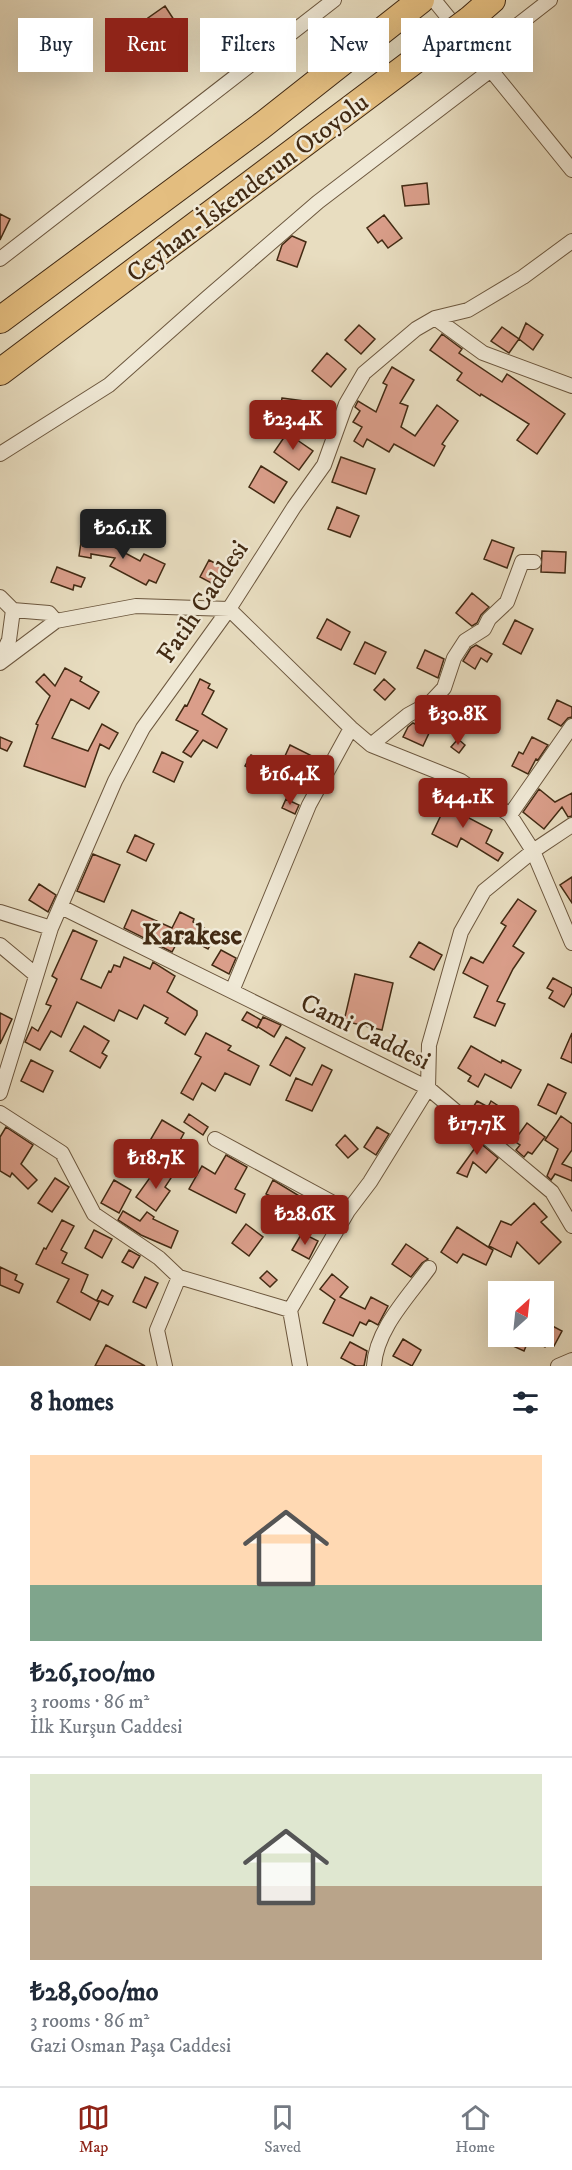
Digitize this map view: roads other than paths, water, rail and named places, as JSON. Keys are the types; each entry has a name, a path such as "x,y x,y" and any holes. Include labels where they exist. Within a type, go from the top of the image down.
{"highway":[{"name":"Ceyhan-İskenderun Otoyolu","path":"0,372 469,20 492,0"},
{"name":"Ceyhan-İskenderun Otoyolu","path":"0,320 260,127 415,5"}],"street":[{"path":"0,259 334,0"},
{"path":"434,0 449,18"},
{"path":"527,18 550,0"},
{"path":"0,454 109,385 318,202 488,72"},
{"path":"493,72 572,170"},
{"name":"Fatih Caddesi","path":"0,1093 51,928 115,781 143,728 228,609 324,465 346,404 364,373 416,328 435,318 468,310 523,277 572,241"},
{"path":"435,318 483,353 572,386"},
{"path":"371,745 408,715 430,703 444,688 454,657 465,640 484,629 489,619 507,602 522,562 534,562"},
{"path":"0,597 12,610 49,613 56,621"},
{"path":"0,661 56,621 136,606 228,609 371,745 461,781 510,816 533,851 572,943"},
{"path":"0,661 9,640 12,610"},
{"path":"510,816 572,726"},
{"path":"232,991 309,805 351,728"},
{"path":"300,1366 290,1310 348,1211 370,1182 428,1088 429,1045 461,932 484,891 533,851 572,825"},
{"name":"Cami Caddesi","path":"61,907 428,1088 552,1192 572,1226"},
{"path":"0,912 51,928"},
{"path":"0,945 36,975"},
{"path":"0,1113 62,1153 94,1214 159,1258 179,1277 290,1310"},
{"path":"215,1139 348,1211"},
{"path":"374,1366 376,1349 389,1324 429,1268"},
{"path":"165,1366 157,1330 179,1277"},
{"path":"558,1366 572,1359"}],"district":[{"name":"Karakese","path":"192,934"}]}
